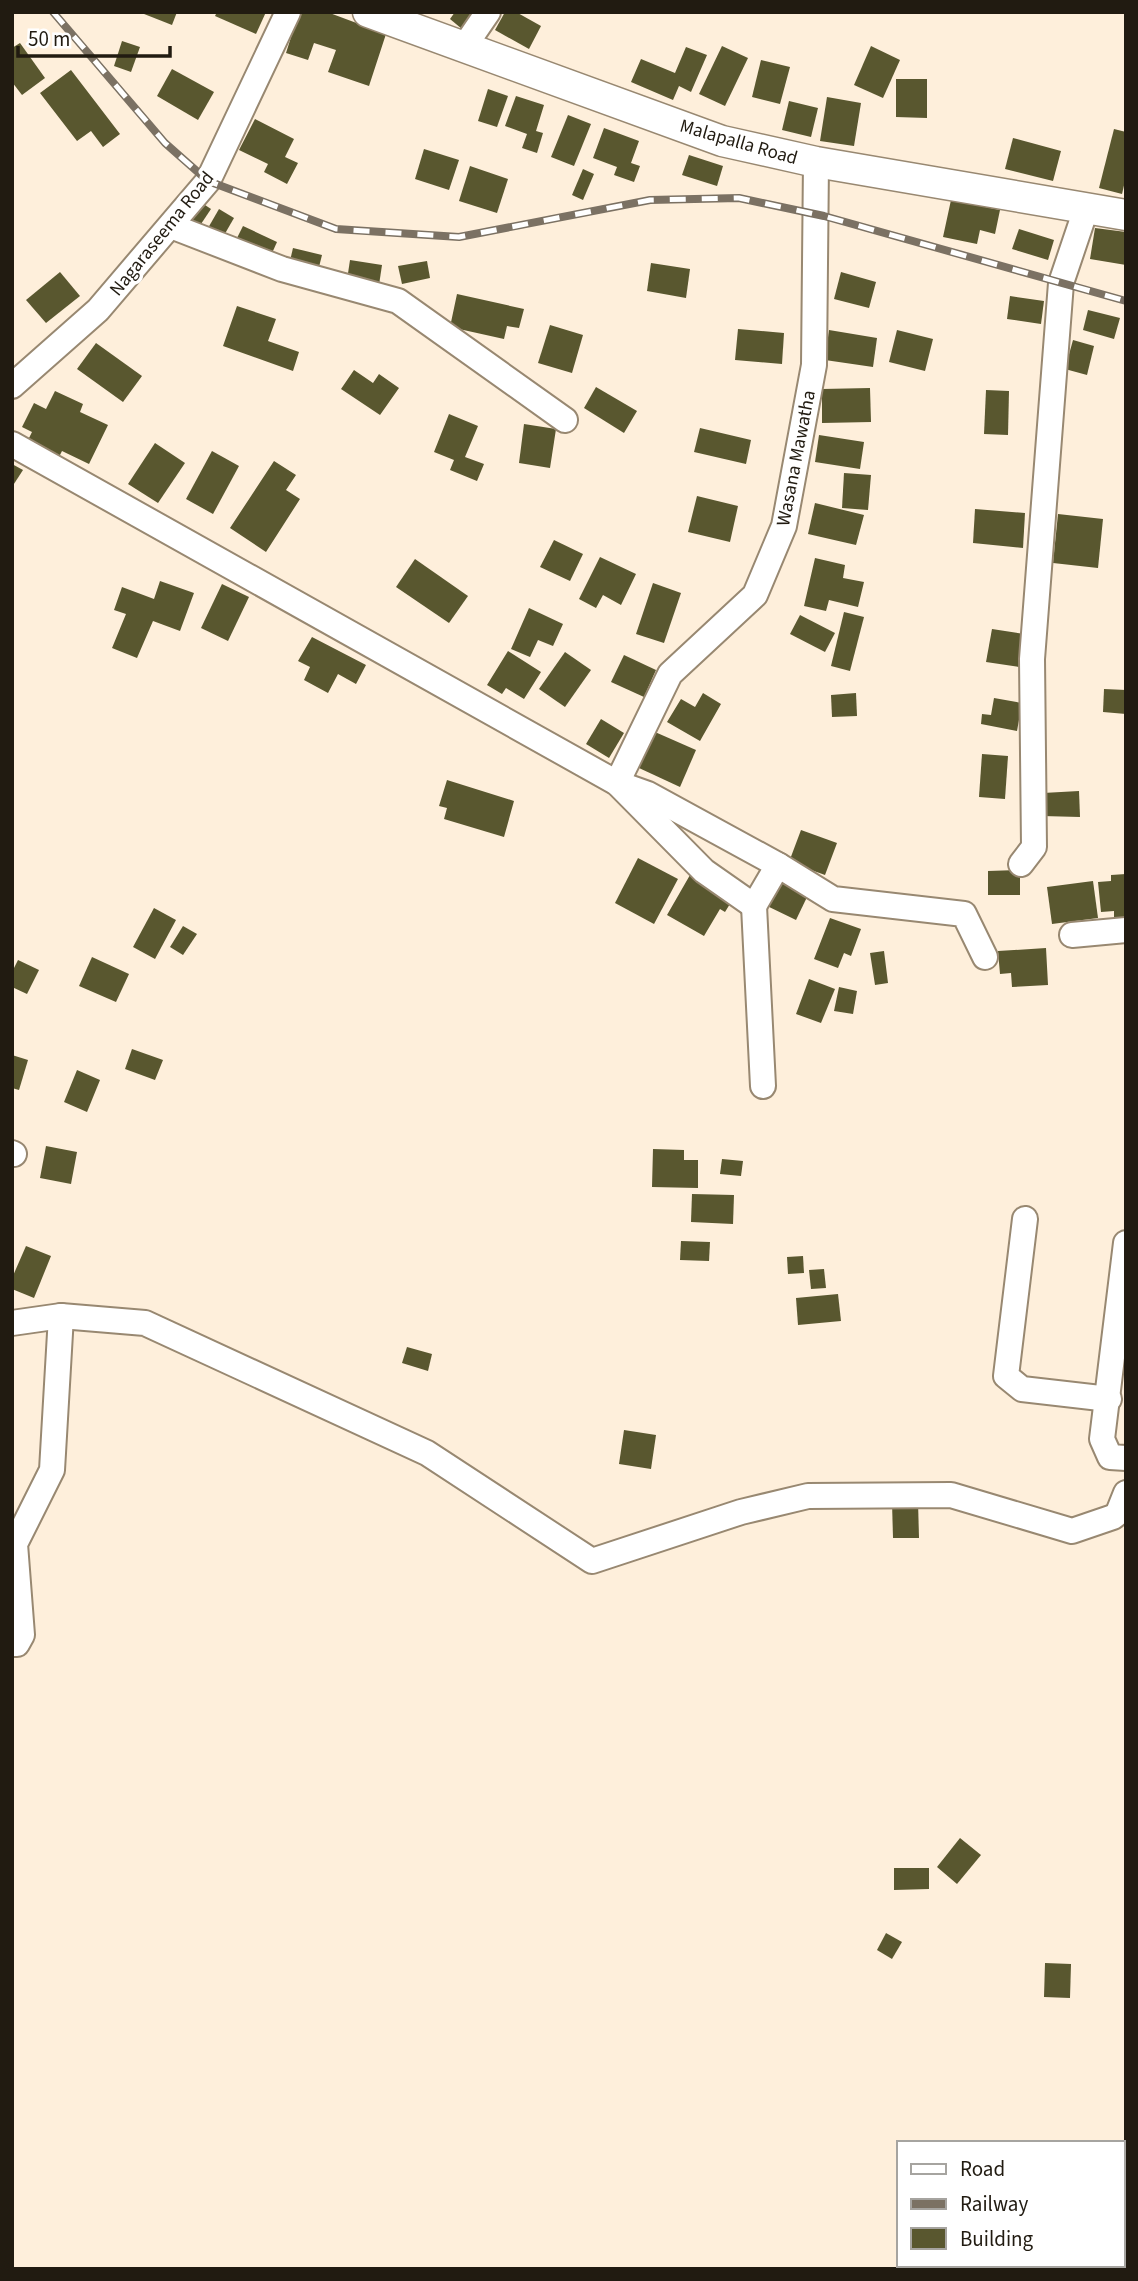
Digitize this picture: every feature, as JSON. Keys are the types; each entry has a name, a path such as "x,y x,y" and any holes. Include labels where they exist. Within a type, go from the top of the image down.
{"street":[{"name":"Nagaraseema Road","path":"12,386 98,310 208,181 288,12"},
{"name":"Malapalla Road","path":"368,12 722,141 816,162 1126,215"},
{"path":"464,47 488,12"},
{"name":"Wasana Mawatha","path":"617,783 670,674 755,595 784,526 814,365 816,162"},
{"path":"1021,864 1034,847 1032,659 1061,283 1086,209"},
{"path":"171,226 282,269 398,301 565,420"},
{"path":"12,444 617,783 648,794 778,865 833,900 964,914 985,957"},
{"path":"617,783 704,871 754,906"},
{"path":"763,1086 754,906 778,865"},
{"path":"1072,935 1126,930"},
{"path":"1025,1219 1006,1376 1022,1389 1109,1399"},
{"path":"1126,1243 1109,1399 1102,1438 1110,1457 1126,1458"},
{"path":"12,1644 17,1644 22,1634 15,1544 52,1470 61,1316"},
{"path":"12,1323 61,1316 145,1323 426,1453 592,1561 741,1511 808,1496 951,1495 1072,1531 1120,1522 1118,1513 1126,1493"}],"building":[{"path":"139,12 177,12 172,25"},
{"path":"217,12 266,12 256,34 215,16"},
{"path":"299,12 327,12 386,34 369,86 328,72 336,50 314,43 308,60 286,53"},
{"path":"455,12 476,12 462,29 450,19"},
{"path":"505,12 516,12 541,26 529,49 495,30"},
{"path":"122,41 140,47 131,72 114,66"},
{"path":"20,43 45,78 22,95 12,82 12,48"},
{"path":"722,46 748,58 725,106 699,94"},
{"path":"871,46 900,60 883,98 854,85"},
{"path":"686,47 707,55 691,92 679,86 673,100 631,82 641,59 675,73"},
{"path":"761,60 790,67 780,104 752,97"},
{"path":"172,69 214,92 198,120 157,96"},
{"path":"71,70 120,134 103,147 91,131 77,141 40,93"},
{"path":"896,79 927,79 927,118 896,117"},
{"path":"488,89 508,96 497,127 478,121"},
{"path":"516,96 544,105 536,131 543,133 537,153 522,148 527,134 505,126"},
{"path":"827,97 861,103 854,146 820,141"},
{"path":"789,101 818,108 811,137 782,130"},
{"path":"568,115 591,124 574,166 551,157"},
{"path":"255,119 294,139 285,157 298,163 287,184 264,172 268,164 239,150"},
{"path":"604,128 639,141 631,163 640,166 634,182 614,175 617,167 593,158"},
{"path":"1114,129 1126,132 1126,177 1122,194 1099,188"},
{"path":"1013,138 1061,151 1053,181 1005,169"},
{"path":"424,149 459,160 449,190 415,179"},
{"path":"689,155 723,166 717,186 682,175"},
{"path":"470,166 508,179 497,213 459,201"},
{"path":"583,169 594,174 583,200 572,195"},
{"path":"951,200 1000,210 995,234 980,230 977,244 943,237"},
{"path":"199,201 211,209 199,227 187,219"},
{"path":"219,209 234,218 223,237 208,228"},
{"path":"243,226 277,242 268,262 233,246"},
{"path":"1095,228 1126,232 1126,265 1090,259"},
{"path":"1019,229 1054,240 1048,260 1012,249"},
{"path":"293,248 322,255 318,271 289,265"},
{"path":"350,260 382,265 379,285 347,280"},
{"path":"427,261 430,278 402,284 398,266"},
{"path":"651,263 690,269 686,298 647,291"},
{"path":"60,272 80,296 46,323 26,300"},
{"path":"841,272 876,282 869,308 834,299"},
{"path":"457,294 524,309 519,328 507,326 504,339 450,327"},
{"path":"1010,296 1044,301 1041,324 1007,319"},
{"path":"237,306 276,319 268,341 299,352 293,371 223,346"},
{"path":"1088,310 1120,318 1114,339 1083,330"},
{"path":"550,325 583,335 572,373 538,363"},
{"path":"738,329 784,333 782,364 735,360"},
{"path":"829,330 877,338 873,367 825,360"},
{"path":"897,330 933,339 925,371 889,362"},
{"path":"1073,340 1094,346 1087,375 1065,369"},
{"path":"96,343 142,376 123,402 77,369"},
{"path":"354,370 373,383 379,374 399,388 380,415 341,389"},
{"path":"596,387 637,411 624,433 584,408"},
{"path":"870,388 871,422 822,423 822,389"},
{"path":"986,390 1009,391 1008,435 984,434"},
{"path":"55,391 83,404 80,412 108,425 89,464 62,451 58,459 26,444 32,432 22,427 34,403 46,409"},
{"path":"449,414 478,426 465,457 484,464 477,481 450,470 454,460 434,452"},
{"path":"524,424 556,429 550,468 519,463"},
{"path":"700,428 751,440 746,464 694,452"},
{"path":"819,435 864,442 860,469 815,462"},
{"path":"155,443 185,463 158,503 128,484"},
{"path":"212,451 239,466 213,514 186,499"},
{"path":"274,461 296,475 286,490 300,499 266,552 230,528"},
{"path":"12,464 23,470 12,487"},
{"path":"844,473 871,475 868,510 842,508"},
{"path":"697,496 738,506 730,542 688,532"},
{"path":"815,503 864,515 856,545 808,534"},
{"path":"975,509 1025,513 1023,548 973,543"},
{"path":"1058,514 1103,519 1098,568 1053,563"},
{"path":"554,540 583,554 570,581 540,567"},
{"path":"600,557 636,574 621,605 603,595 596,608 579,599"},
{"path":"815,558 845,565 843,578 864,582 858,607 829,600 826,611 804,606"},
{"path":"415,559 468,596 449,623 396,587"},
{"path":"160,581 194,593 180,631 153,621 137,658 112,648 126,614 114,610 122,587 154,599"},
{"path":"653,583 681,593 664,643 636,634"},
{"path":"222,584 249,597 228,641 201,628"},
{"path":"529,608 563,624 553,646 538,640 530,657 511,649"},
{"path":"844,612 864,617 850,671 831,666"},
{"path":"800,615 835,633 825,652 790,634"},
{"path":"992,629 1024,634 1019,667 986,662"},
{"path":"312,637 366,665 356,684 338,674 328,693 304,680 310,667 298,661"},
{"path":"508,651 541,672 524,699 506,688 502,694 487,685"},
{"path":"565,652 591,670 565,707 539,689"},
{"path":"624,655 656,670 644,697 611,682"},
{"path":"1104,689 1126,690 1126,714 1103,712"},
{"path":"703,693 721,704 700,741 667,722 681,699 695,707"},
{"path":"856,693 857,716 832,717 831,695"},
{"path":"994,698 1022,703 1017,731 981,724 982,714 991,715"},
{"path":"601,719 624,733 609,758 586,744"},
{"path":"655,732 696,750 680,787 639,768"},
{"path":"982,754 1008,756 1005,799 979,797"},
{"path":"447,780 514,801 504,837 444,819 447,808 439,806"},
{"path":"1079,791 1080,817 1042,816 1043,793"},
{"path":"801,830 837,843 825,875 789,862"},
{"path":"638,858 678,879 654,924 615,903"},
{"path":"1020,870 1020,895 988,895 988,871"},
{"path":"1126,874 1126,917 1114,917 1114,911 1101,912 1098,882 1111,881 1111,875"},
{"path":"690,875 733,899 725,912 720,909 704,936 667,915"},
{"path":"771,877 808,895 796,920 759,902"},
{"path":"1093,881 1098,918 1052,924 1047,887"},
{"path":"154,908 176,920 155,959 133,947"},
{"path":"830,918 861,929 851,956 844,953 838,968 814,959"},
{"path":"183,926 197,934 183,955 170,947"},
{"path":"1046,948 1048,985 1012,987 1011,973 1000,974 998,951"},
{"path":"884,951 888,983 875,985 870,953"},
{"path":"92,957 129,974 116,1002 79,986"},
{"path":"18,960 39,970 27,994 12,987 12,972"},
{"path":"809,979 835,989 821,1023 796,1014"},
{"path":"839,987 857,991 853,1014 834,1011"},
{"path":"132,1049 163,1060 155,1080 125,1069"},
{"path":"12,1055 28,1060 19,1090 12,1088"},
{"path":"77,1070 100,1080 87,1112 64,1102"},
{"path":"46,1146 77,1152 71,1184 40,1178"},
{"path":"653,1149 684,1150 684,1160 698,1160 698,1188 652,1187"},
{"path":"722,1159 743,1161 741,1176 720,1174"},
{"path":"692,1194 734,1195 733,1224 691,1222"},
{"path":"681,1241 710,1242 709,1261 680,1260"},
{"path":"26,1246 51,1256 34,1298 12,1289 12,1278"},
{"path":"803,1256 804,1273 788,1274 787,1257"},
{"path":"824,1269 826,1288 811,1289 809,1270"},
{"path":"838,1294 841,1321 798,1325 796,1298"},
{"path":"407,1347 432,1354 428,1371 402,1363"},
{"path":"624,1430 656,1435 651,1469 619,1464"},
{"path":"918,1501 919,1538 893,1538 892,1502"},
{"path":"960,1838 981,1855 957,1884 937,1867"},
{"path":"894,1868 929,1868 929,1889 894,1890"},
{"path":"886,1933 902,1942 892,1959 877,1950"},
{"path":"1045,1963 1071,1964 1070,1998 1044,1997"}],"railway":[{"path":"53,12 165,143 208,181 336,229 459,237 650,200 739,198 824,216 1126,301"}]}
